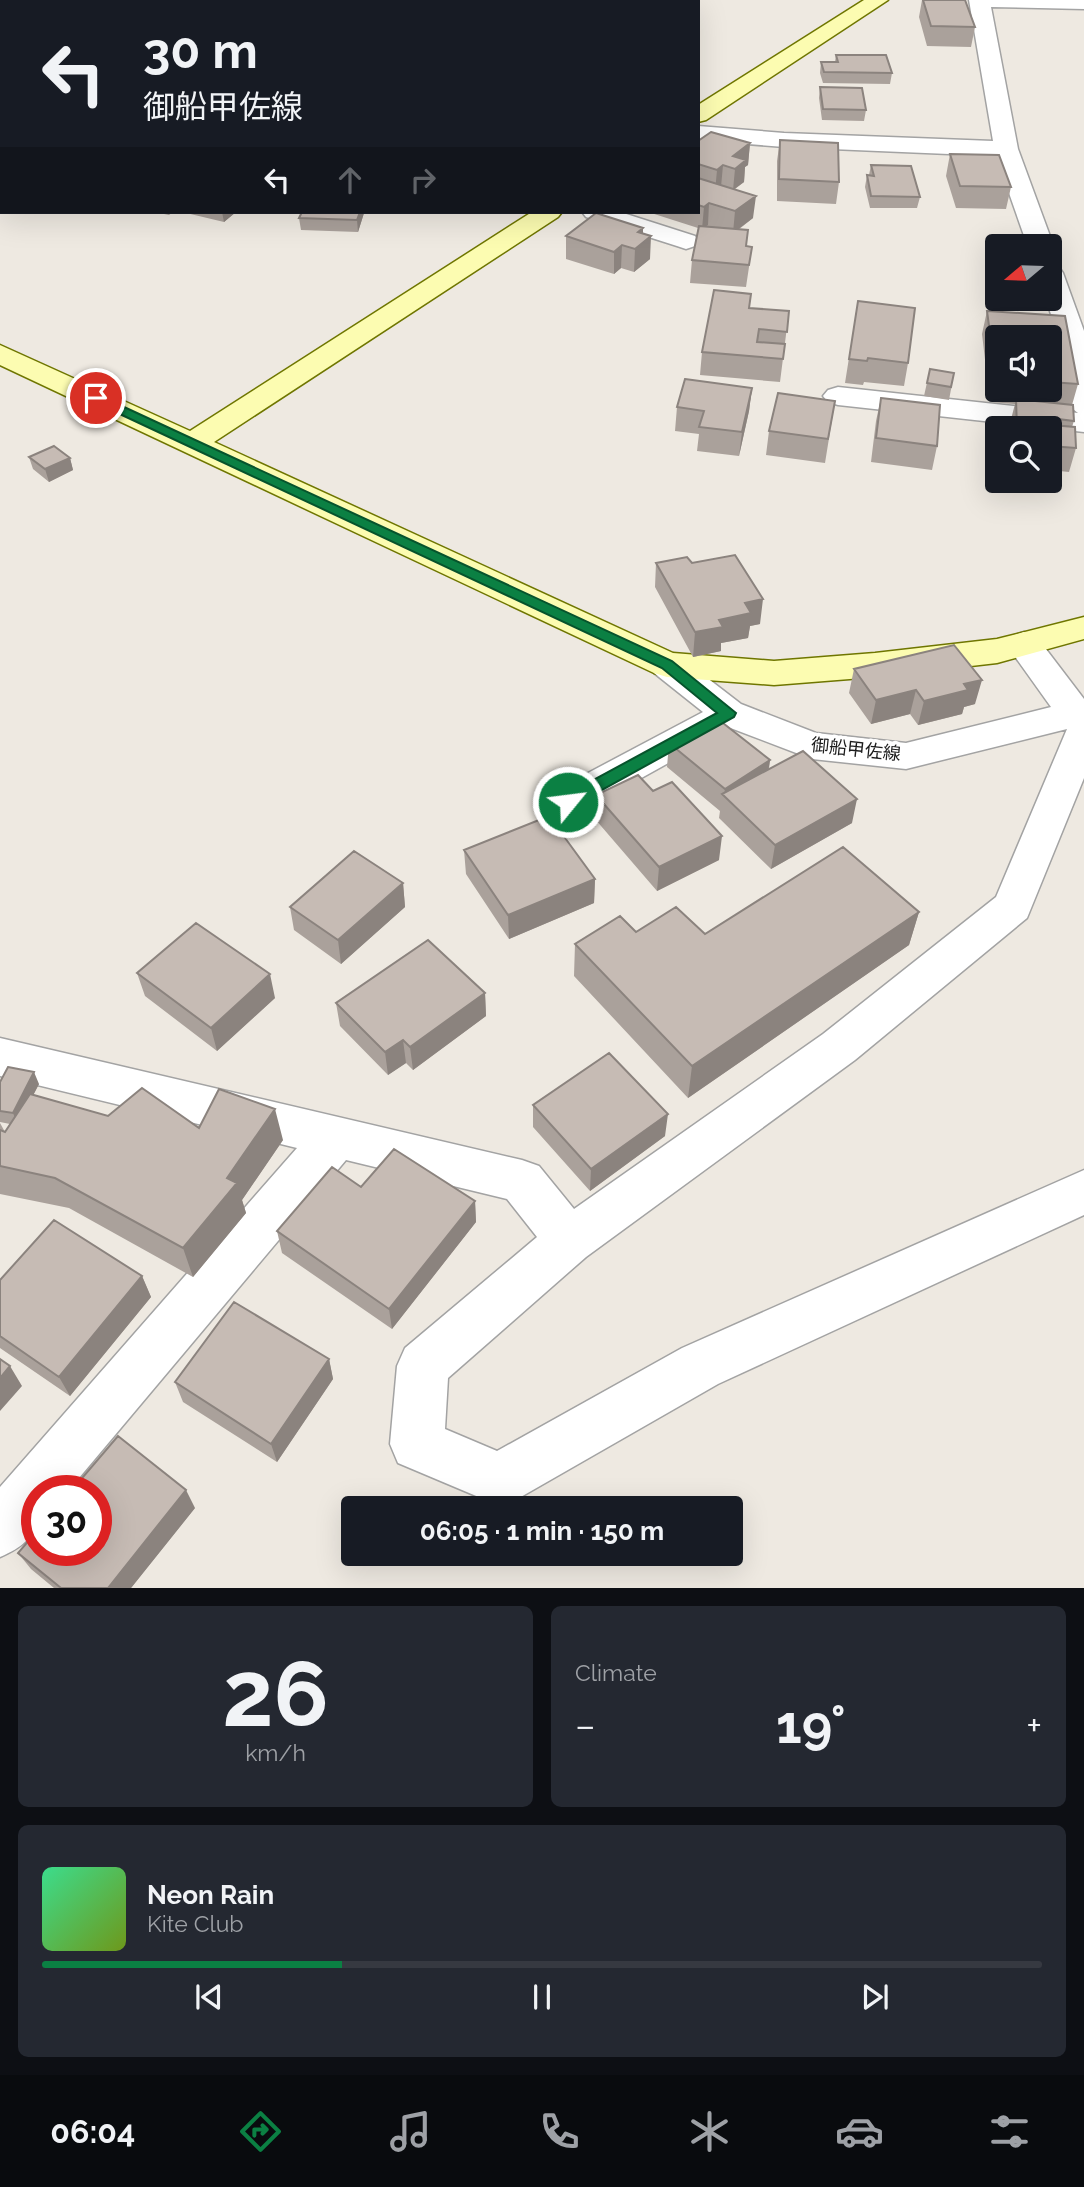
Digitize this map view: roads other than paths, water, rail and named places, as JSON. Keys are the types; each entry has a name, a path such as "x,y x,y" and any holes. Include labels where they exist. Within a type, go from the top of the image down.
{"main road":[{"path":"702,109 878,0"},
{"path":"193,442 546,214"},
{"name":"御船甲佐線","path":"0,354 667,664"},
{"path":"667,664 774,673 997,652 1084,628"}],"street":[{"path":"1036,234 1006,149 979,1 1084,3"},
{"path":"700,133 784,140 1006,149"},
{"path":"601,214 686,241"},
{"path":"1062,307 1073,338 1084,405"},
{"path":"838,396 1084,423"},
{"path":"1024,644 1081,719 1012,907 839,1047 569,1241 423,1366 418,1444 500,1479 700,1366 1084,1192"},
{"name":"御船甲佐線","path":"667,664 728,713 812,747 906,756 1081,719"},
{"path":"568,802 728,713"},
{"path":"0,1057 522,1181 569,1241"},
{"path":"0,1529 336,1137"}]}
